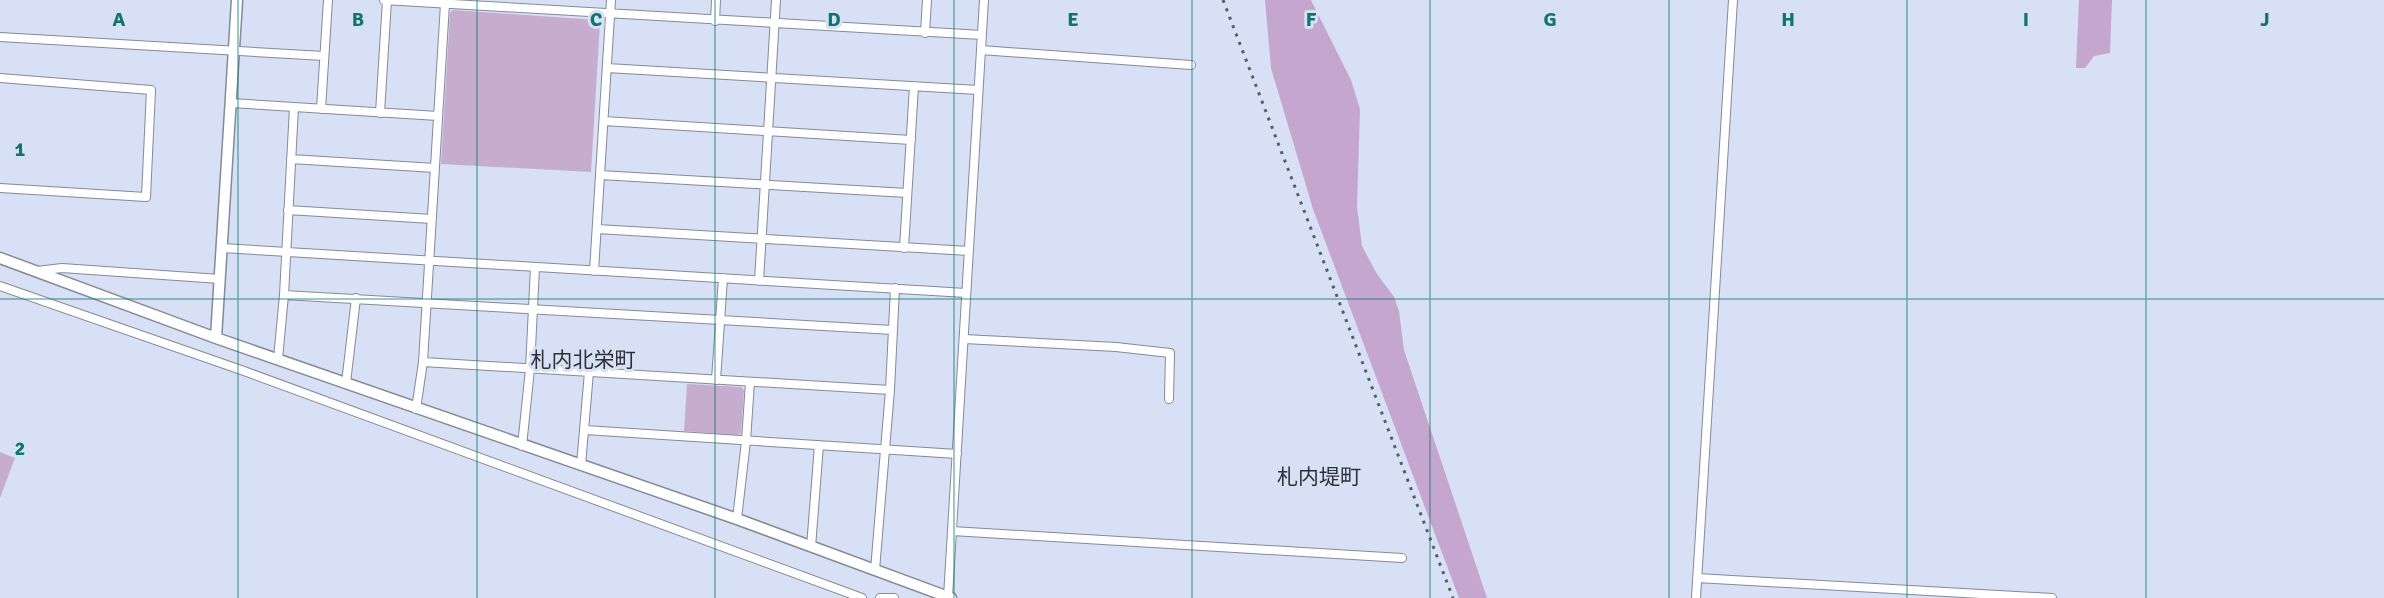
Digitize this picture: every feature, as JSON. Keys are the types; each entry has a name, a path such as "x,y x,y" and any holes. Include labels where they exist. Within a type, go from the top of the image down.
{"street":[{"path":"216,338 237,0"},
{"path":"321,109 328,0"},
{"path":"380,113 385,0 982,35"},
{"path":"594,271 611,0"},
{"path":"715,21 716,0"},
{"path":"759,280 776,0"},
{"path":"925,33 927,0"},
{"path":"0,258 416,409 737,519 948,598 984,0"},
{"path":"1696,598 1733,0"},
{"path":"416,409 423,362 445,4"},
{"path":"0,37 324,56"},
{"path":"981,50 1191,65"},
{"path":"606,68 978,90"},
{"path":"0,78 151,90 146,197 0,188"},
{"path":"904,248 914,86"},
{"path":"231,103 438,116"},
{"path":"278,359 287,252 294,106"},
{"path":"604,121 911,140"},
{"path":"291,159 435,168"},
{"path":"600,175 908,193"},
{"path":"288,210 432,219"},
{"path":"597,229 969,250"},
{"path":"222,248 966,293"},
{"path":"522,446 530,369 535,267"},
{"path":"33,271 62,268 220,279"},
{"path":"716,380 723,278"},
{"path":"0,286 244,371 862,598"},
{"path":"875,570 890,390 895,288"},
{"path":"284,295 893,330"},
{"path":"346,383 356,298"},
{"path":"964,339 1116,347 1170,353 1169,399"},
{"path":"423,362 890,390"},
{"path":"581,465 589,372"},
{"path":"737,519 750,382"},
{"path":"585,430 957,454"},
{"path":"811,547 819,445"},
{"path":"952,531 1402,558"},
{"path":"1697,578 2052,598"},
{"path":"880,598 894,598"}],"shaded area":[{"path":"1265,0 1311,0 1351,80 1360,109 1357,207 1362,246 1377,274 1394,297 1399,311 1404,350 1487,598 1459,598 1313,209 1271,68"},
{"path":"2079,0 2112,0 2110,53 2094,56 2085,68 2076,68"},
{"path":"453,10 600,22 591,172 441,164 450,13"},
{"path":"687,384 741,387 744,390 741,433 738,435 684,431"},
{"path":"0,452 15,458 0,498"}],"railway":[{"path":"1223,0 1453,598"}],"district":[{"name":"札内北栄町","path":"583,360"},
{"name":"札内堤町","path":"1319,477"}]}
